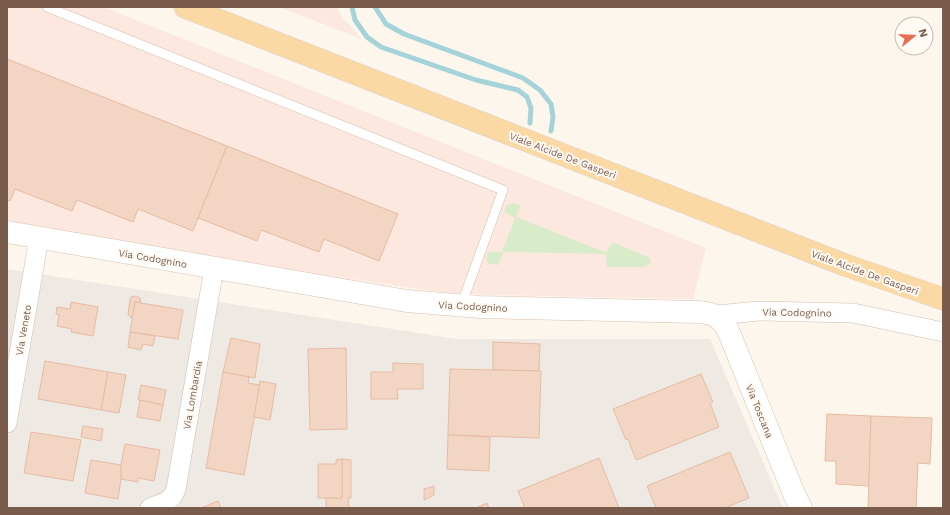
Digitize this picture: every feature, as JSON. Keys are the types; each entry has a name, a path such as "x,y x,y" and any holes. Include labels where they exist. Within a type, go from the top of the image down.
{"main road":[{"name":"Viale Alcide De Gasperi","path":"185,7 845,265 943,299"}],"street":[{"name":"Via Codognino","path":"7,232 407,301 461,306 699,312 716,315 759,311 854,313 943,332"},
{"name":"Via Veneto","path":"7,423 39,238"},
{"name":"Via Lombardia","path":"150,508 168,500 174,495 176,489 214,268"},
{"name":"Via Toscana","path":"716,315 728,330 801,508"}],"lane":[{"path":"46,7 503,190 461,306"}],"shaded area":[{"path":"7,7 103,7 706,248 693,299 489,295 439,292 311,273 7,221"},
{"path":"279,7 337,7 342,17 362,39"},
{"path":"7,269 457,339 710,339 783,508 7,508"}],"green space":[{"path":"514,203 521,206 516,217 607,253 612,242 649,257 651,261 650,264 644,267 606,267 606,254 503,252 498,265 491,265 487,261 488,252 502,252 515,218 504,212 506,206"}],"building":[{"path":"7,59 227,146 193,231 138,209 133,222 77,200 72,211 15,189 10,201 7,200"},
{"path":"227,146 398,214 379,261 324,239 319,252 261,230 257,241 198,218"},
{"path":"136,296 140,298 141,303 135,302 133,318 128,314 131,297"},
{"path":"71,302 98,307 93,336 71,332 72,329 57,326 59,315 56,314 57,307 70,309"},
{"path":"135,302 183,310 178,339 130,332"},
{"path":"130,332 155,336 153,346 143,344 141,350 128,347"},
{"path":"231,338 260,344 255,378 223,372"},
{"path":"493,342 540,344 539,371 493,370"},
{"path":"346,348 347,429 310,430 308,349"},
{"path":"45,361 108,372 101,410 38,399"},
{"path":"393,363 423,364 423,389 397,389 398,399 371,399 371,372 393,372"},
{"path":"450,369 541,371 539,438 448,435"},
{"path":"108,372 126,375 119,413 101,410"},
{"path":"223,372 249,377 248,383 260,385 244,475 206,468"},
{"path":"701,374 713,402 710,403 719,427 636,460 628,439 626,440 613,409"},
{"path":"260,381 276,384 270,420 254,417"},
{"path":"141,385 166,390 163,405 138,400"},
{"path":"140,400 163,405 160,421 137,417"},
{"path":"827,414 871,416 869,486 836,484 836,461 825,461"},
{"path":"871,416 932,418 930,464 918,463 916,508 868,508"},
{"path":"83,426 103,429 101,441 81,437"},
{"path":"31,432 81,440 73,481 24,473"},
{"path":"448,435 490,437 489,471 447,469"},
{"path":"125,444 160,450 154,481 138,478 138,482 121,479 121,465"},
{"path":"730,452 749,498 725,508 656,508 647,486"},
{"path":"599,458 619,508 525,508 518,491"},
{"path":"342,459 351,460 351,498 348,498 349,508 326,508 326,498 342,498"},
{"path":"342,459 342,498 318,498 318,464 336,464 336,460"},
{"path":"91,460 121,465 121,479 118,499 85,493"},
{"path":"434,486 434,495 424,500 424,489"},
{"path":"218,501 221,508 201,508"},
{"path":"487,503 489,508 476,508"}],"waterway":[{"path":"352,7 355,20 367,37 381,47 476,80 518,90 527,97 531,108 530,123"},
{"path":"375,7 386,24 404,34 523,78 540,90 551,104 553,117 551,131"}]}
